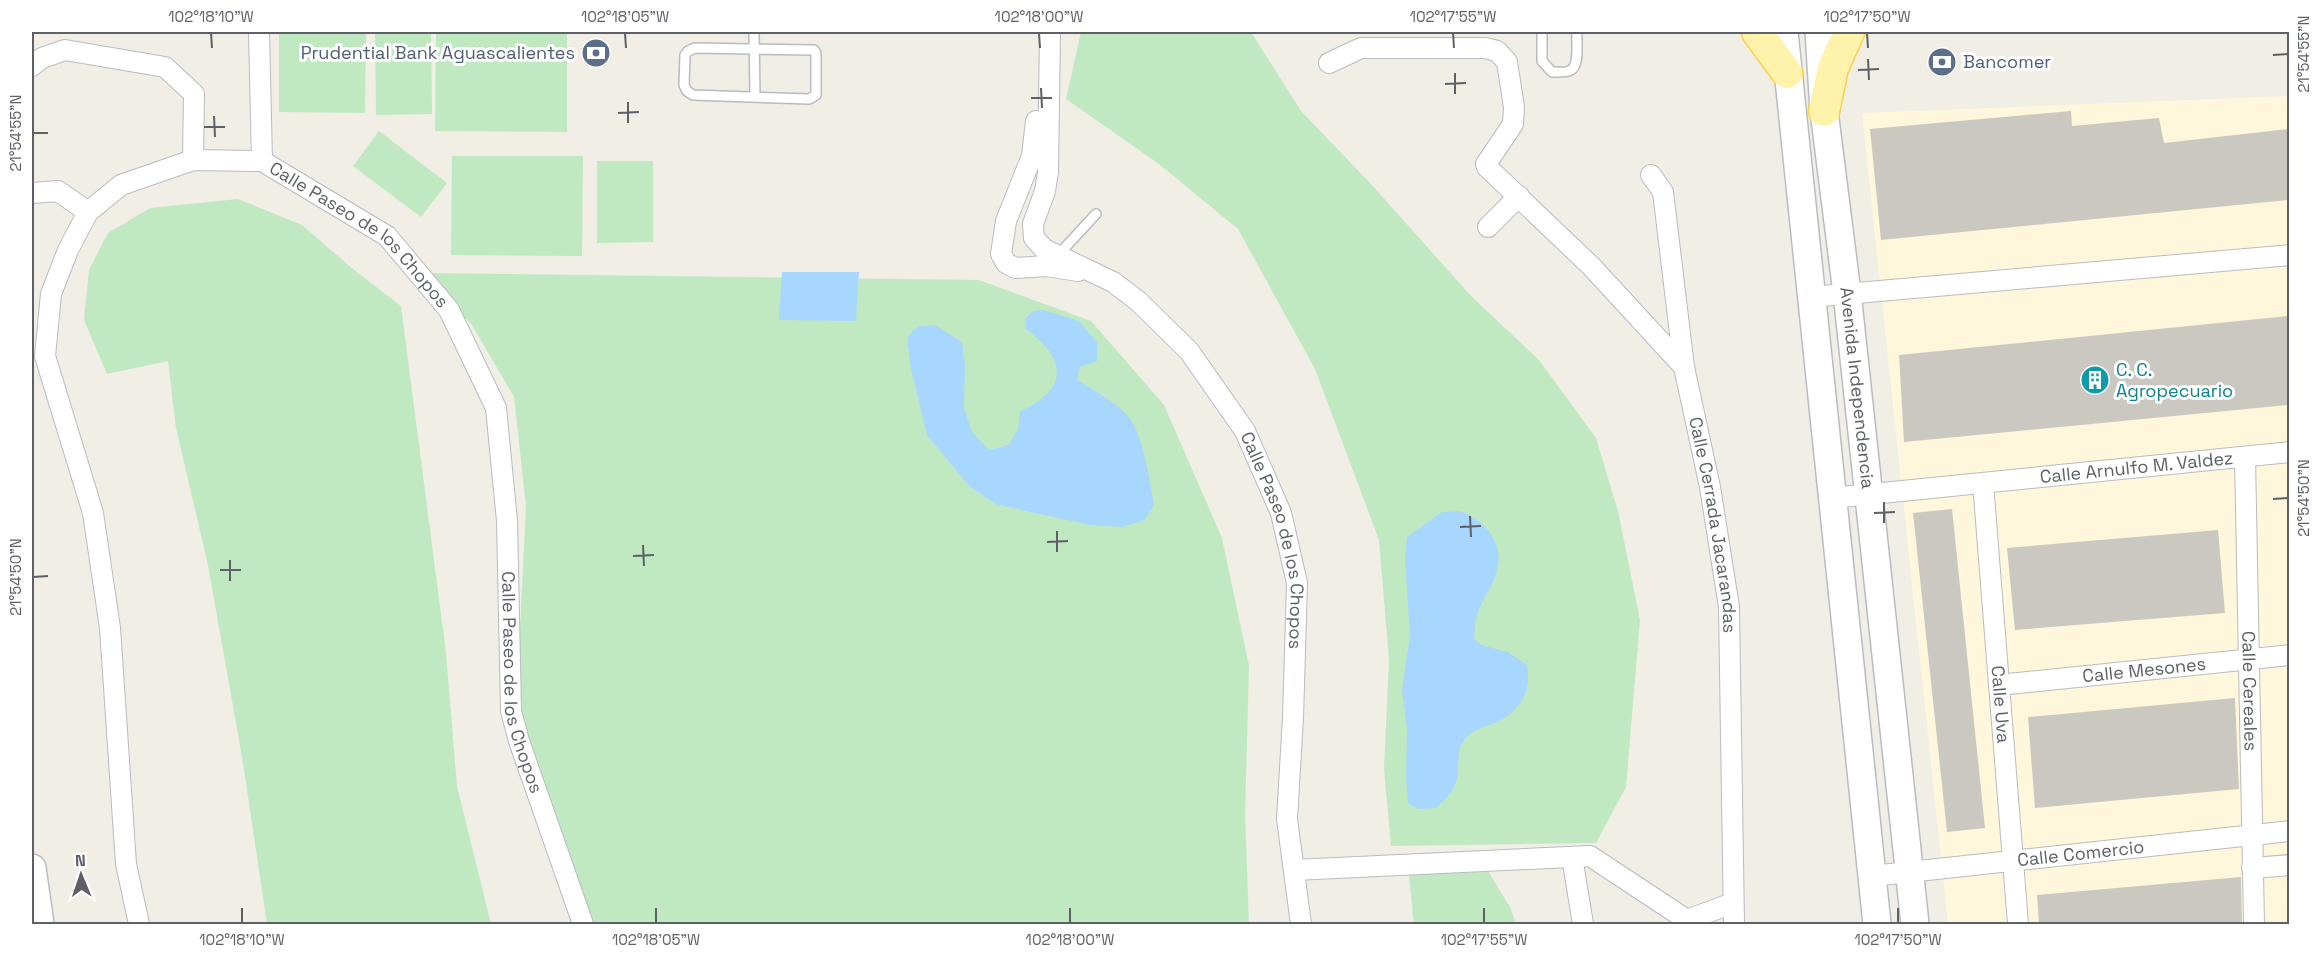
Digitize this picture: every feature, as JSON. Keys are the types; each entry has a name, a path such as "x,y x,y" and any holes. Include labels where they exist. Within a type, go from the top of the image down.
{"main road":[{"path":"1757,32 1787,73"},
{"name":"Avenida Independencia","path":"1784,32 1877,924"},
{"name":"Avenida Independencia","path":"1819,32 1824,111 1847,293 1915,924"},
{"path":"1824,111 1833,68 1849,32"},
{"path":"32,868 40,924"}],"street":[{"name":"Calle Paseo de los Chopos","path":"1039,32 1034,146 1029,166 1006,220 1001,254 1006,263 1015,268 1046,266 1095,273"},
{"name":"Calle Paseo de los Chopos","path":"1050,32 1048,171 1032,231 1034,237 1040,246 1113,282 1138,301 1189,351 1245,431 1281,513 1297,583 1287,819 1301,924"},
{"path":"260,33 262,161"},
{"path":"1329,63 1361,48 1485,48 1497,51 1507,62 1514,107 1513,124 1486,165 1591,266 1684,367"},
{"path":"32,66 42,58 65,50 165,67 194,94 193,159"},
{"name":"Calle Paseo de los Chopos","path":"139,924 126,864 110,628 93,513 45,356 51,294 68,249 88,212 121,185 193,159 262,161 387,236 449,310 496,408 507,521 511,711 519,741 583,924"},
{"name":"Calle Cerrada Jacarandas","path":"1651,175 1663,192 1684,367 1710,487 1729,607 1734,924"},
{"path":"32,193 58,191 88,212"},
{"path":"1488,227 1519,196"},
{"path":"1811,297 2289,255"},
{"name":"Calle Arnulfo M. Valdez","path":"1832,498 2289,452"},
{"name":"Calle Cereales","path":"2245,456 2254,924"},
{"name":"Calle Uva","path":"1983,483 2018,924"},
{"name":"Calle Mesones","path":"1999,685 2289,655"},
{"name":"Calle Comercio","path":"1872,876 2289,831"},
{"path":"1294,870 1590,856 1598,859 1690,922 1733,903"},
{"path":"1572,857 1584,924"},
{"path":"2252,868 2289,865"}],"lane":[{"path":"754,32 755,97"},
{"path":"1542,32 1542,61 1552,72 1570,71 1574,68 1577,32"},
{"path":"695,48 810,49 816,53 816,95 813,98 755,97 693,95 684,85 685,55 695,48"},
{"path":"1058,255 1096,214"}],"shaded area":[{"path":"2289,96 2289,924 1948,924 1862,113"}],"green space":[{"path":"279,32 366,32 365,113 279,112"},
{"path":"436,32 567,33 567,132 435,131"},
{"path":"1081,32 1251,32 1301,111 1371,184 1471,296 1539,360 1596,438 1618,511 1640,620 1626,787 1596,843 1391,846 1384,769 1389,660 1379,540 1315,369 1238,229 1159,164 1066,99"},
{"path":"375,33 431,33 432,114 376,115"},
{"path":"379,131 447,183 421,217 353,166"},
{"path":"452,156 583,156 582,256 451,255"},
{"path":"597,161 653,161 653,242 597,243"},
{"path":"238,199 302,225 354,270 401,306 446,653 457,786 491,924 267,924 243,763 208,565 176,428 168,361 107,374 84,320 89,270 108,233 150,208"},
{"path":"423,273 979,280 1091,321 1164,405 1222,538 1249,666 1245,814 1249,924 591,924 516,710 526,506 514,397 472,325"},
{"path":"1488,871 1511,909 1516,924 1414,924 1409,875"}],"water":[{"path":"782,272 859,272 856,321 779,320"},
{"path":"1043,310 1079,321 1097,342 1097,361 1080,367 1077,380 1116,405 1133,423 1143,452 1154,505 1145,520 1122,527 1090,525 995,504 969,486 927,435 911,369 907,338 918,326 935,325 962,342 965,365 964,408 972,432 989,450 1009,445 1018,429 1020,412 1045,396 1053,387 1057,377 1057,368 1049,351 1026,329 1025,319 1033,311"},
{"path":"1460,511 1476,519 1490,532 1499,557 1494,579 1477,615 1474,638 1481,645 1508,652 1527,665 1528,680 1525,694 1513,712 1467,736 1460,751 1458,774 1452,791 1436,808 1418,809 1408,803 1407,729 1402,690 1410,635 1405,559 1407,537 1442,512"}],"building":[{"path":"2071,111 2072,126 2159,118 2164,143 2289,129 2289,200 1881,240 1870,129"},
{"name":"C. C. Agropecuario","path":"2289,316 2289,405 1904,442 1899,355"},
{"path":"1952,509 1985,828 1947,832 1913,513"},
{"path":"2218,530 2225,613 2015,630 2007,548"},
{"path":"2235,698 2239,789 2035,808 2028,717"},
{"path":"2241,877 2242,924 2039,924 2037,895"}],"place":[{"name":"Prudential Bank Aguascalientes","path":"596,53"},
{"name":"Bancomer","path":"1942,62"},
{"name":"C. C. Agropecuario","path":"2095,380"}]}
